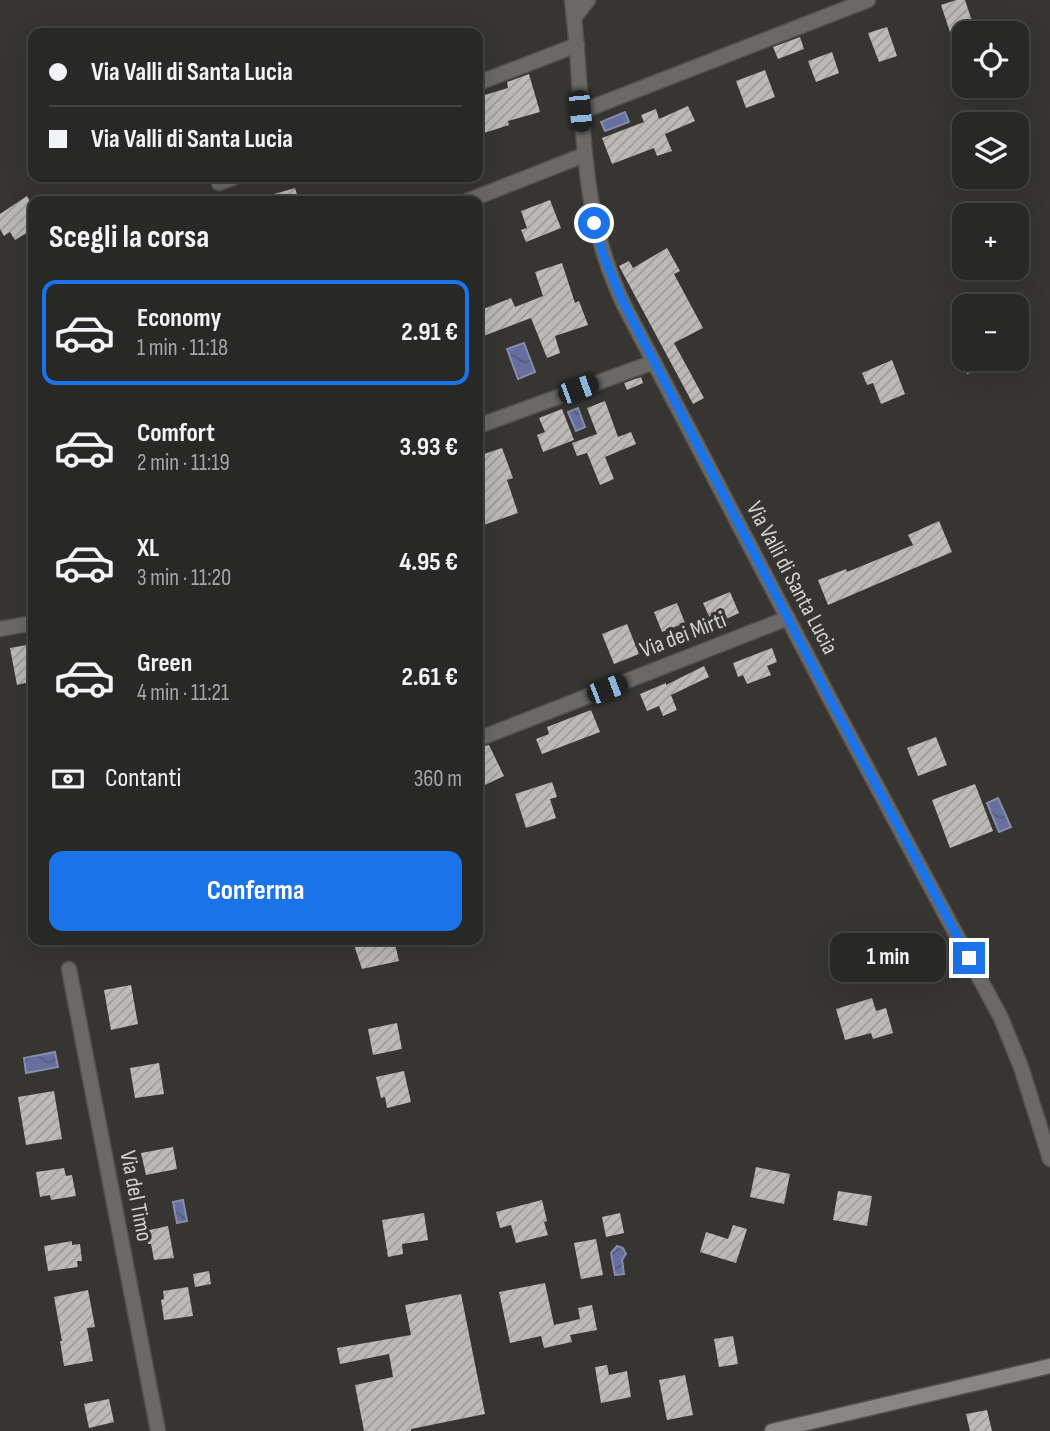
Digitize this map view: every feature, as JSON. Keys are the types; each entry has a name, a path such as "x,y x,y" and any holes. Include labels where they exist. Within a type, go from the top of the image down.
{"main road":[{"path":"772,1431 1050,1366"}],"street":[{"name":"Via Valli di Santa Lucia","path":"572,0 584,155 594,223 604,257 622,300 654,362 1004,1025 1021,1068 1050,1159"},
{"path":"574,18 588,0"},
{"path":"580,111 868,0"},
{"path":"483,81 577,45"},
{"path":"480,196 584,155"},
{"path":"483,424 654,362"},
{"name":"Via dei Mirti","path":"483,737 788,618"},
{"path":"0,629 28,624"},
{"name":"Via del Timo","path":"69,969 158,1431"}],"water":[{"path":"625,112 629,122 605,131 601,122"},
{"path":"524,343 535,372 518,379 507,349"},
{"path":"578,408 585,427 576,431 568,412"},
{"path":"998,798 1011,827 999,832 987,803"},
{"path":"55,1052 58,1067 26,1073 24,1058"},
{"path":"183,1200 187,1221 177,1223 173,1202"},
{"path":"617,1246 623,1248 626,1254 622,1260 624,1274 615,1275 611,1253"}],"building":[{"path":"965,0 972,21 952,21 950,32 941,5"},
{"path":"887,27 897,56 879,62 868,33"},
{"path":"800,37 804,49 778,59 773,47"},
{"path":"832,52 839,73 816,82 808,61"},
{"path":"765,70 775,97 746,108 736,81"},
{"path":"529,74 540,112 508,121 509,125 483,133 483,96 508,88 507,82"},
{"path":"688,106 695,121 665,134 672,151 657,156 654,148 612,164 602,138 644,122 641,115 656,109 659,119"},
{"path":"295,188 297,196 267,196"},
{"path":"27,196 28,232 15,240 10,232 4,236 0,229 0,214"},
{"path":"550,200 561,228 526,242 521,230 527,228 521,211"},
{"path":"667,248 680,271 674,274 703,328 674,343 704,398 693,404 619,266 629,261 633,268"},
{"path":"562,263 575,303 579,301 588,325 555,336 560,353 547,358 531,318 483,336 483,309 511,298 515,307 543,296 535,272"},
{"path":"892,360 905,394 881,404 873,383 867,385 862,373"},
{"path":"641,377 643,383 627,390 624,383"},
{"path":"605,401 618,437 631,432 636,444 605,457 614,479 600,485 587,453 577,456 572,443 597,434 587,408"},
{"path":"562,409 574,440 543,452 537,435 545,432 539,418"},
{"path":"502,448 513,478 507,480 518,513 483,525 483,454"},
{"path":"939,521 952,552 828,605 818,580 846,569 847,572 913,545 908,535"},
{"path":"730,592 739,613 713,625 703,603"},
{"path":"677,603 685,623 662,632 654,612"},
{"path":"627,624 639,654 614,664 602,634"},
{"path":"28,645 28,682 17,685 10,648"},
{"path":"772,648 777,662 767,666 771,675 747,684 743,675 738,677 733,663"},
{"path":"704,666 709,677 671,695 677,710 663,716 659,706 647,711 640,694 666,685"},
{"path":"591,710 600,732 542,754 536,739 549,734 547,727"},
{"path":"936,737 947,765 918,776 907,748"},
{"path":"489,745 504,776 485,785 483,780 483,747"},
{"path":"552,782 557,797 550,799 556,818 526,828 515,794"},
{"path":"975,784 993,831 950,848 932,800"},
{"path":"354,945 395,945 399,961 362,969"},
{"path":"131,985 138,1024 111,1030 104,990"},
{"path":"872,998 876,1011 886,1008 893,1033 873,1039 871,1033 845,1040 836,1009"},
{"path":"397,1023 402,1049 373,1055 368,1029"},
{"path":"159,1063 164,1094 135,1098 130,1068"},
{"path":"404,1071 411,1102 387,1108 385,1097 381,1098 376,1077"},
{"path":"54,1091 62,1139 26,1145 18,1097"},
{"path":"173,1147 177,1169 146,1175 141,1153"},
{"path":"756,1167 790,1174 784,1204 750,1197"},
{"path":"64,1168 66,1176 72,1175 76,1196 51,1200 50,1195 40,1197 36,1172"},
{"path":"838,1191 872,1196 867,1226 833,1220"},
{"path":"542,1200 548,1235 516,1243 511,1225 500,1228 496,1212"},
{"path":"424,1213 428,1240 402,1244 403,1254 388,1257 382,1220"},
{"path":"620,1213 624,1233 606,1237 602,1217"},
{"path":"733,1225 747,1229 736,1263 700,1252 706,1232 728,1239"},
{"path":"168,1226 174,1258 154,1260 145,1231"},
{"path":"596,1239 603,1275 581,1279 574,1243"},
{"path":"72,1241 72,1245 80,1244 82,1261 77,1261 78,1267 48,1271 44,1246"},
{"path":"209,1271 211,1284 195,1287 193,1274"},
{"path":"545,1283 554,1325 580,1319 578,1308 592,1305 597,1330 570,1335 572,1342 544,1348 541,1336 510,1343 499,1292"},
{"path":"188,1287 193,1316 164,1320 161,1300 164,1299 163,1291"},
{"path":"88,1290 95,1327 87,1328 93,1361 64,1366 54,1297"},
{"path":"461,1294 485,1414 411,1431 364,1431 355,1385 393,1377 389,1354 340,1364 337,1348 411,1335 405,1305"},
{"path":"733,1336 738,1364 719,1367 714,1339"},
{"path":"607,1365 609,1375 627,1371 631,1397 601,1403 595,1367"},
{"path":"685,1375 693,1415 667,1420 659,1380"},
{"path":"109,1399 114,1422 89,1428 84,1404"},
{"path":"987,1410 992,1431 970,1431 966,1414"}],"route":[{"path":"594,223 604,257 622,300 831,701 969,958"}]}
